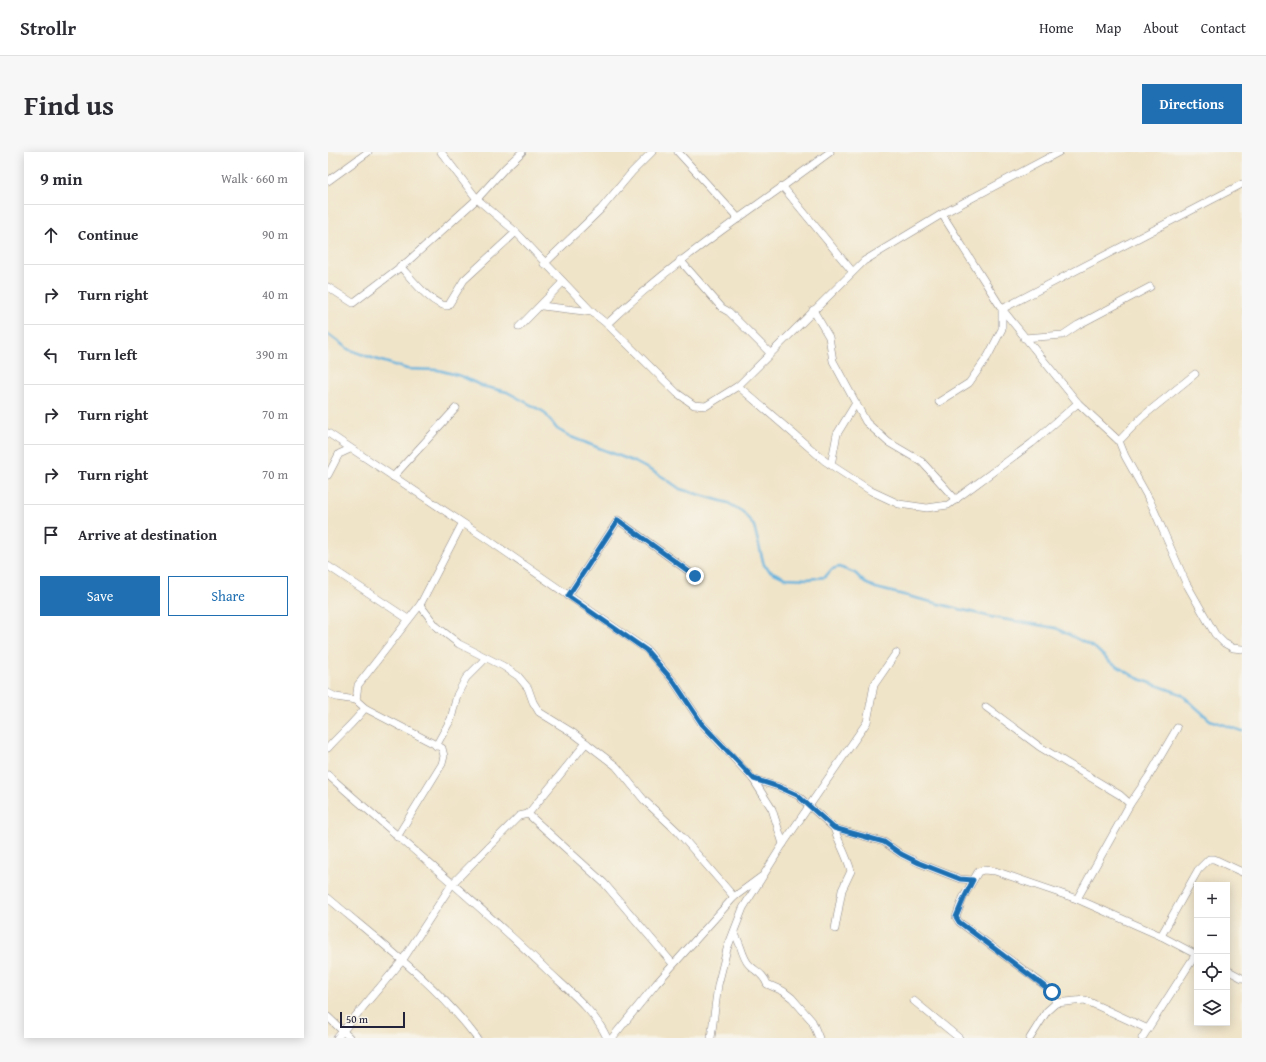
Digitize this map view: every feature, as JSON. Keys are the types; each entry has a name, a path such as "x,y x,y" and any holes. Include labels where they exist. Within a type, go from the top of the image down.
{"street":[{"path":"328,181 368,152"},
{"path":"441,152 477,199 516,232 544,264 564,282 592,312 607,324 677,393 694,405 706,406 738,386 852,271 875,253 942,214 1060,152"},
{"path":"328,287 354,302 407,262 477,199 504,168 522,152"},
{"path":"544,264 601,209 632,172 652,152"},
{"path":"678,152 739,219"},
{"path":"607,324 635,297 680,260 739,219 830,152"},
{"path":"1002,309 1242,184"},
{"path":"783,187 852,271"},
{"path":"942,214 1002,309 1024,338 1078,403 1118,442 1150,501 1186,583 1215,634 1224,643 1233,648 1242,648"},
{"path":"400,266 427,295 443,306 448,306 464,280 516,232"},
{"path":"680,260 722,308 729,312 770,353"},
{"path":"519,327 542,306 564,282"},
{"path":"1024,338 1063,335 1084,321 1150,287"},
{"path":"542,306 592,312"},
{"path":"939,402 969,383 988,356 1002,329 1002,309"},
{"path":"813,310 829,337 833,361 866,422 888,442 922,462 956,500"},
{"path":"1118,442 1142,418 1194,374"},
{"path":"738,386 831,465 871,491 899,504 927,508 948,505 956,500 1032,443 1078,403"},
{"path":"831,465 837,434 856,403"},
{"path":"393,477 456,408"},
{"path":"328,433 462,524 488,539 646,650 674,682 702,724 754,779 772,809 783,844"},
{"path":"328,475 339,454 350,448"},
{"path":"568,596 618,520 695,576"},
{"path":"356,700 358,685 362,678 420,605 462,524"},
{"path":"328,566 408,620"},
{"path":"420,605 442,631 459,644 518,676 528,688 533,702 539,712 586,743 616,766 644,800 678,832 734,897"},
{"path":"710,1038 718,985 727,949 743,908 783,844 867,722 874,685 896,653"},
{"path":"436,746 451,719 457,695 466,678 486,658"},
{"path":"328,693 336,697 356,700 365,708 442,748 444,756 442,764 397,837"},
{"path":"986,707 1040,747 1120,795 1130,804"},
{"path":"328,748 348,726 359,718 365,708"},
{"path":"1077,899 1130,804 1149,776 1177,728"},
{"path":"337,1038 402,961 452,884 519,816 528,814 586,743"},
{"path":"328,775 527,950 582,1005 603,1030 607,1038"},
{"path":"754,779 779,787 797,795 834,828 884,842 901,854 919,863 960,879 973,880"},
{"path":"528,814 558,839 604,883 673,964"},
{"path":"834,828 838,843 845,854 851,872 842,890 835,928"},
{"path":"1161,936 1198,870 1209,859 1214,859 1242,872"},
{"path":"1056,1003 1052,992 959,922 956,917 978,872 988,870 1077,899 1161,936 1194,952"},
{"path":"612,1038 673,964 734,897 765,874"},
{"path":"328,898 434,987 461,1016 478,1038"},
{"path":"734,933 742,944 746,961 750,966 764,977 769,985 783,991 792,998 812,1021 819,1038"},
{"path":"1142,1038 1194,959"},
{"path":"1230,972 1242,978"},
{"path":"1030,1038 1047,1011 1056,1003 1081,1000 1089,1001 1148,1029"},
{"path":"914,1001 959,1038"},
{"path":"328,1017 350,1038"}],"waterway":[{"path":"328,334 348,349 372,358 407,369 438,370 461,376 482,386 507,392 544,412 557,429 571,437 635,462 663,477 680,489 728,503 743,512 754,526 764,565 770,571 785,578 808,579 825,577 832,569 839,567 855,573 865,583 876,588 991,617 1056,628 1095,648 1110,662 1137,678 1181,694 1210,720 1242,731"}],"route":[{"path":"695,576 618,520 568,596 646,650 660,664 674,682 688,706 702,724 754,779 779,787 797,795 834,828 884,842 901,854 919,863 960,879 973,880 956,917 959,922 1052,992"}]}
